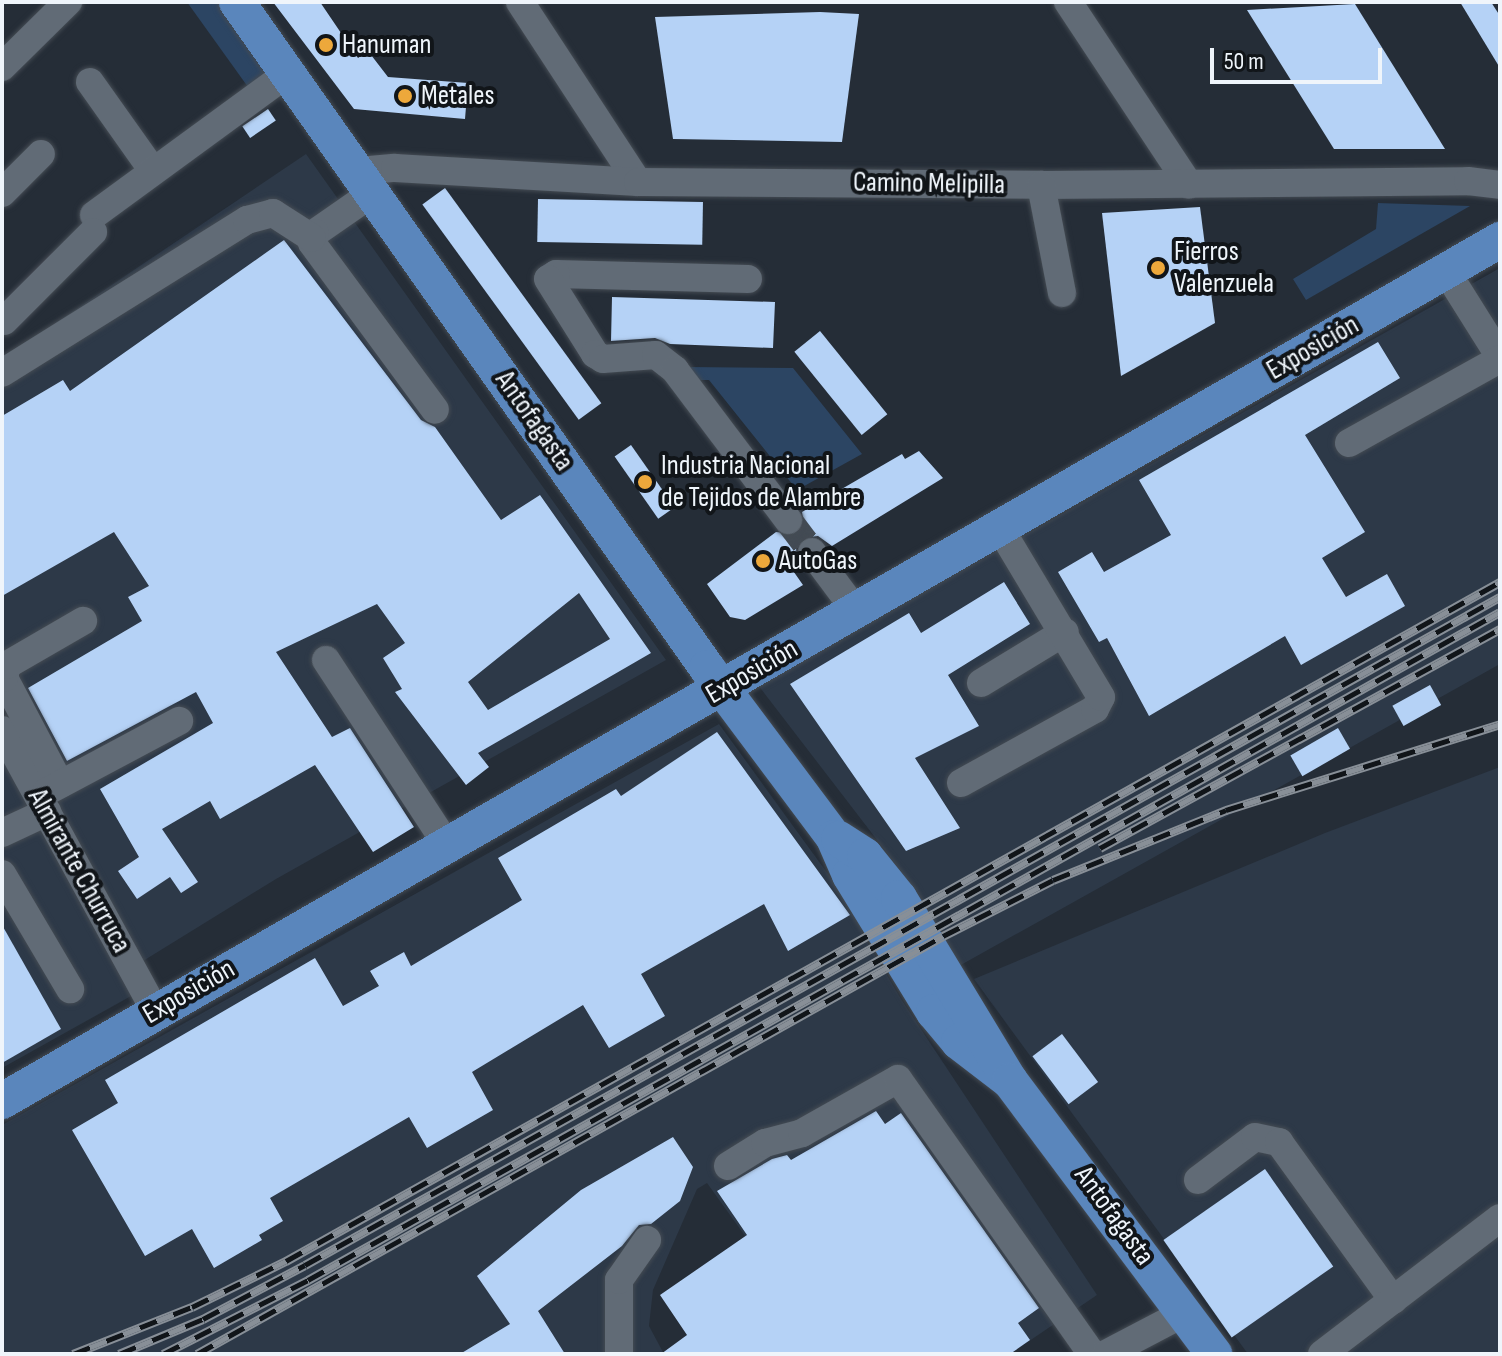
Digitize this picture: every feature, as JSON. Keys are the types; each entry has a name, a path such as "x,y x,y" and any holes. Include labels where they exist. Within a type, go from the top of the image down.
{"main road":[{"name":"Antofagasta","path":"237,2 722,688 834,838 865,856 899,898 1010,1081 1214,1354"},
{"name":"Exposición","path":"2,1101 1500,240"}],"street":[{"path":"2,67 68,2"},
{"path":"1068,2 1189,185"},
{"path":"525,4 638,182"},
{"path":"8,325 93,224 153,171 288,73"},
{"path":"90,82 153,171"},
{"path":"2,193 41,154"},
{"name":"Camino Melipilla","path":"366,182 395,168 638,182 1189,185 1468,181 1500,185"},
{"path":"312,238 366,182"},
{"path":"1041,185 1062,293"},
{"path":"2,373 247,220 273,213 312,238 314,249 435,410"},
{"path":"1349,443 1500,358 1446,271"},
{"path":"748,279 556,274 548,279 595,354 603,359 656,355 675,370 788,520"},
{"path":"961,783 1095,709 1101,697 1094,678 1000,528"},
{"path":"812,552 856,611"},
{"path":"48,798 4,678 7,665 83,621"},
{"path":"981,683 1065,632"},
{"path":"326,660 447,845"},
{"path":"2,833 48,798 179,721"},
{"name":"Almirante Churruca","path":"2,730 48,798 155,1011"},
{"path":"2,874 70,989"},
{"path":"728,1166 765,1143 802,1133 898,1079 1092,1354"},
{"path":"1198,1180 1255,1137 1279,1142 1393,1300"},
{"path":"1322,1354 1500,1218"},
{"path":"619,1354 619,1280 647,1240"},
{"path":"1106,1354 1184,1313"}],"shaded area":[{"path":"187,2 220,2 275,79 253,94"},
{"path":"306,154 666,660 276,879 143,961 2,702 2,359"},
{"path":"1378,203 1470,206 1306,300 1293,279 1376,229"},
{"path":"1500,268 1500,664 959,966 917,892 758,685"},
{"path":"685,367 793,368 862,454 797,490 709,380 694,380"},
{"path":"719,724 860,918 863,935 901,999 1097,1295 1010,1354 830,1354 707,1183 697,1189 653,1290 649,1326 664,1354 2,1354 2,1125"},
{"path":"2,758 131,996 2,1068"},
{"path":"1500,767 1500,1354 1248,1354 974,979 1325,833"}],"building":[{"name":"Metales","path":"273,2 320,2 358,58 368,51 388,77 468,83 465,119 354,109"},
{"path":"1460,2 1491,2 1500,16 1500,68"},
{"path":"1355,4 1445,149 1334,149 1247,10"},
{"path":"820,12 859,14 842,142 673,139 655,17"},
{"path":"268,109 276,121 250,138 242,126"},
{"path":"445,188 601,403 579,420 422,204"},
{"path":"538,199 703,202 702,245 537,242"},
{"name":"Fierros Valenzuela","path":"1200,207 1215,323 1121,376 1102,213"},
{"path":"284,240 421,420 435,427 501,520 540,495 651,653 478,753 489,767 466,785 395,692 402,689 383,658 405,643 377,604 276,652 332,737 350,728 414,827 373,852 315,765 220,819 210,801 162,829 198,882 181,893 170,877 137,899 118,871 139,857 100,789 213,723 196,692 67,761 28,688 142,621 128,597 149,586 114,532 2,596 2,416 63,380 70,391","holes":["579,593 610,639 488,710 468,682"]},
{"path":"612,297 775,302 773,348 670,344 655,338 611,341"},
{"path":"820,331 887,414 862,435 794,352"},
{"path":"1378,342 1400,378 1305,435 1365,532 1322,558 1346,597 1387,574 1405,606 1301,665 1285,636 1149,716 1107,638 1099,642 1058,572 1092,552 1104,572 1171,535 1139,480"},
{"name":"Industria Nacional de Tejidos de Alambre","path":"631,445 675,507 658,519 615,456"},
{"path":"919,451 943,478 832,546 818,536 803,538 796,546 797,560 789,565 803,585 745,620 730,617 707,584 776,532 798,534 804,526 802,512 902,454 905,459"},
{"path":"1004,582 1030,624 948,675 979,726 915,758 960,828 906,851 790,684 909,613 921,633"},
{"path":"1430,685 1441,705 1404,726 1392,706"},
{"path":"1338,728 1350,749 1302,776 1290,756"},
{"path":"717,732 850,915 788,951 764,904 641,974 665,1016 609,1048 583,1005 472,1072 493,1110 427,1148 409,1117 270,1198 283,1221 259,1235 262,1240 214,1268 192,1229 145,1256 72,1130 118,1103 105,1080 315,958 343,1006 379,986 370,971 404,952 411,966 522,900 498,858 616,789 621,796"},
{"path":"2,925 61,1029 2,1063"},
{"path":"1062,1034 1098,1082 1069,1104 1032,1056"},
{"path":"876,1111 885,1124 901,1113 1039,1308 1018,1323 1030,1340 1010,1354 661,1354 687,1335 660,1295 747,1235 717,1191 772,1159 787,1155 791,1160"},
{"path":"673,1137 693,1167 680,1201 651,1224 639,1225 622,1246 538,1311 565,1354 460,1354 510,1324 477,1276 581,1190"},
{"path":"1265,1169 1333,1266 1232,1338 1163,1240"}],"tunnel":[{"path":"788,520 812,552"}],"railway":[{"path":"73,1354 192,1307 286,1261 1500,582"},
{"path":"119,1354 203,1319 305,1265 1500,597"},
{"path":"163,1354 308,1280 1500,612"},
{"path":"1100,848 1500,629"},
{"path":"197,1354 943,936 1053,880 1226,810 1500,724"}],"place":[{"name":"Hanuman","path":"326,45"},
{"name":"Metales","path":"405,96"},
{"name":"Fierros Valenzuela","path":"1158,268"},
{"name":"Industria Nacional de Tejidos de Alambre","path":"645,482"},
{"name":"AutoGas","path":"763,561"}]}
